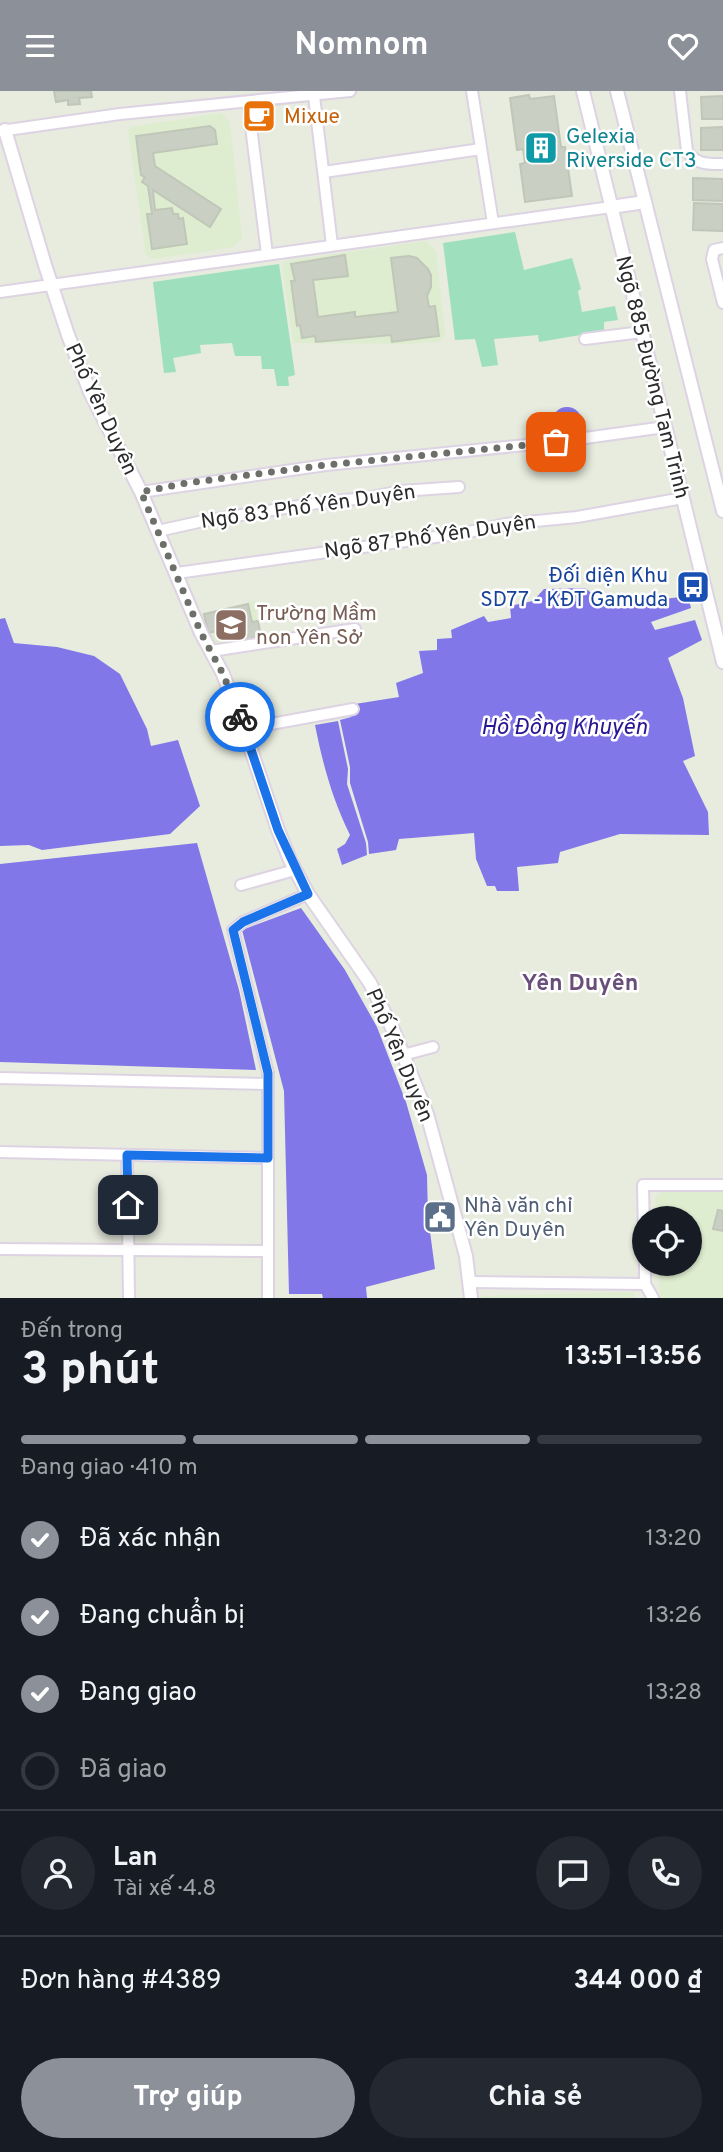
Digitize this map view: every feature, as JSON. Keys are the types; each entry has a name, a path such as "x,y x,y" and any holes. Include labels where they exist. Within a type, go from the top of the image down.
{"street":[{"path":"2,130 120,114 350,91"},
{"path":"472,91 493,223"},
{"name":"Ngõ 885 Đường Tam Trinh","path":"583,91 723,662"},
{"name":"Ngõ 885 Đường Tam Trinh","path":"617,91 723,511"},
{"path":"680,91 687,151 692,159 701,163 723,164"},
{"path":"314,96 332,245"},
{"path":"248,103 267,254"},
{"name":"Phố Yên Duyên","path":"2,130 51,285 90,392 141,492 201,633 223,674 244,729 265,797 295,870 308,894 364,972 403,1055 430,1125 466,1256 471,1298"},
{"path":"324,172 481,149"},
{"path":"0,292 645,202"},
{"path":"723,248 715,249 712,255 720,273 723,303"},
{"path":"584,339 642,332"},
{"path":"141,492 187,483 326,465 556,442 665,427"},
{"name":"Ngõ 83 Phố Yên Duyên","path":"158,531 203,521 324,502 401,491 459,487"},
{"name":"Ngõ 87 Phố Yên Duyên","path":"177,573 464,533 506,524 577,517 683,498"},
{"path":"211,651 355,629"},
{"path":"244,729 353,709"},
{"path":"241,885 295,870"},
{"path":"268,1298 268,1073 233,930 243,922 308,894"},
{"path":"403,1055 433,1047"},
{"path":"0,1078 268,1084"},
{"path":"0,1152 268,1158"},
{"path":"127,1155 129,1298"},
{"path":"643,1206 643,1185 723,1185"},
{"path":"0,1249 267,1251"},
{"path":"645,1276 645,1284 653,1298"},
{"path":"470,1282 645,1284"}],"shaded area":[{"path":"221,113 230,122 242,237 234,247 154,259 146,255 128,131 131,127"},
{"path":"425,241 436,251 445,335 439,342 293,343 282,265 285,261"},
{"name":"Trường Mầm non Yên Sở","path":"254,601 261,636 214,646 198,615"},
{"path":"664,1189 723,1190 723,1298 660,1298 659,1276 702,1276 702,1206 655,1206 655,1199"},
{"path":"634,1292 634,1298 481,1296"}],"green space":[{"path":"515,232 524,270 572,258 581,289 578,291 582,312 615,306 618,320 604,322 604,331 539,342 538,335 494,339 498,365 482,367 475,339 455,340 443,243"},
{"path":"279,264 295,375 288,377 289,386 277,386 274,369 262,369 261,356 235,356 232,343 200,345 201,353 173,358 176,372 164,373 153,282"}],"water":[{"path":"567,407 578,411 582,422 578,433 567,437 556,433 552,422 556,411"},
{"name":"Hồ Đồng Khuyến","path":"585,588 608,606 688,596 691,608 651,622 655,630 695,620 702,640 668,658 683,698 695,756 683,761 708,812 709,835 620,834 560,852 558,863 517,867 519,891 497,891 495,886 487,886 476,859 474,833 399,839 396,850 369,854 368,842 350,783 350,767 340,720 351,717 355,704 399,697 396,683 423,673 419,651 437,650 437,639 452,638 451,630 484,616 488,622 511,618 510,606 533,601 544,589"},
{"path":"5,618 14,643 57,647 94,656 120,674 147,729 151,746 178,740 200,806 170,834 42,850 29,845 0,846 0,619"},
{"path":"338,721 348,769 347,784 366,843 367,855 342,865 337,849 345,844 350,835 329,781 315,725"},
{"path":"197,843 239,990 256,1070 0,1062 0,864"},
{"path":"301,908 345,970 377,1027 406,1102 427,1175 428,1217 435,1269 366,1287 367,1298 323,1298 322,1294 289,1294 284,1091 242,930"}],"building":[{"path":"54,91 91,91 92,97 79,98 80,104 68,105 68,100 56,102"},
{"name":"Gelexia Riverside CT3","path":"529,95 530,99 554,96 561,147 565,147 572,196 525,202 520,164 525,163 523,149 517,150 510,98"},
{"path":"723,96 723,119 702,119 701,97"},
{"path":"210,126 215,130 217,144 153,153 155,166 221,209 210,227 153,190 155,210 172,208 173,214 178,214 179,219 183,218 187,244 152,249 147,214 152,214 148,186 142,182 145,177 141,175 136,136"},
{"path":"723,127 723,150 701,150 701,128"},
{"path":"693,178 723,179 723,201 693,200"},
{"path":"694,203 723,204 723,231 693,230"},
{"path":"345,255 348,276 313,280 318,317 355,312 355,317 398,312 391,258 409,256 417,258 431,275 431,287 427,296 429,307 435,306 439,336 392,342 391,335 316,342 315,336 302,338 300,325 297,326 291,281 295,281 291,264"},
{"name":"Trường Mầm non Yên Sở","path":"248,604 252,622 258,621 261,636 243,640 240,626 208,633 204,614"},
{"name":"Nhà văn chỉ Yên Duyên","path":"446,1204 452,1224 435,1229 429,1209"},
{"path":"718,1210 723,1211 723,1231 713,1229"}],"way so far":[{"path":"240,717 141,492 187,483 326,465 408,459 556,442"}],"place":[{"name":"Mixue","path":"259,116"},
{"name":"Gelexia Riverside CT3","path":"541,148"},
{"name":"Đối diện Khu SD77 - KĐT Gamuda","path":"693,587"},
{"name":"Trường Mầm non Yên Sở","path":"231,625"},
{"name":"Nhà văn chỉ Yên Duyên","path":"440,1217"}],"district":[{"name":"Yên Duyên","path":"580,982"}],"route":[{"path":"128,1205 127,1155 268,1158 268,1073 233,930 243,922 308,894 295,870 265,797 240,717"}]}
